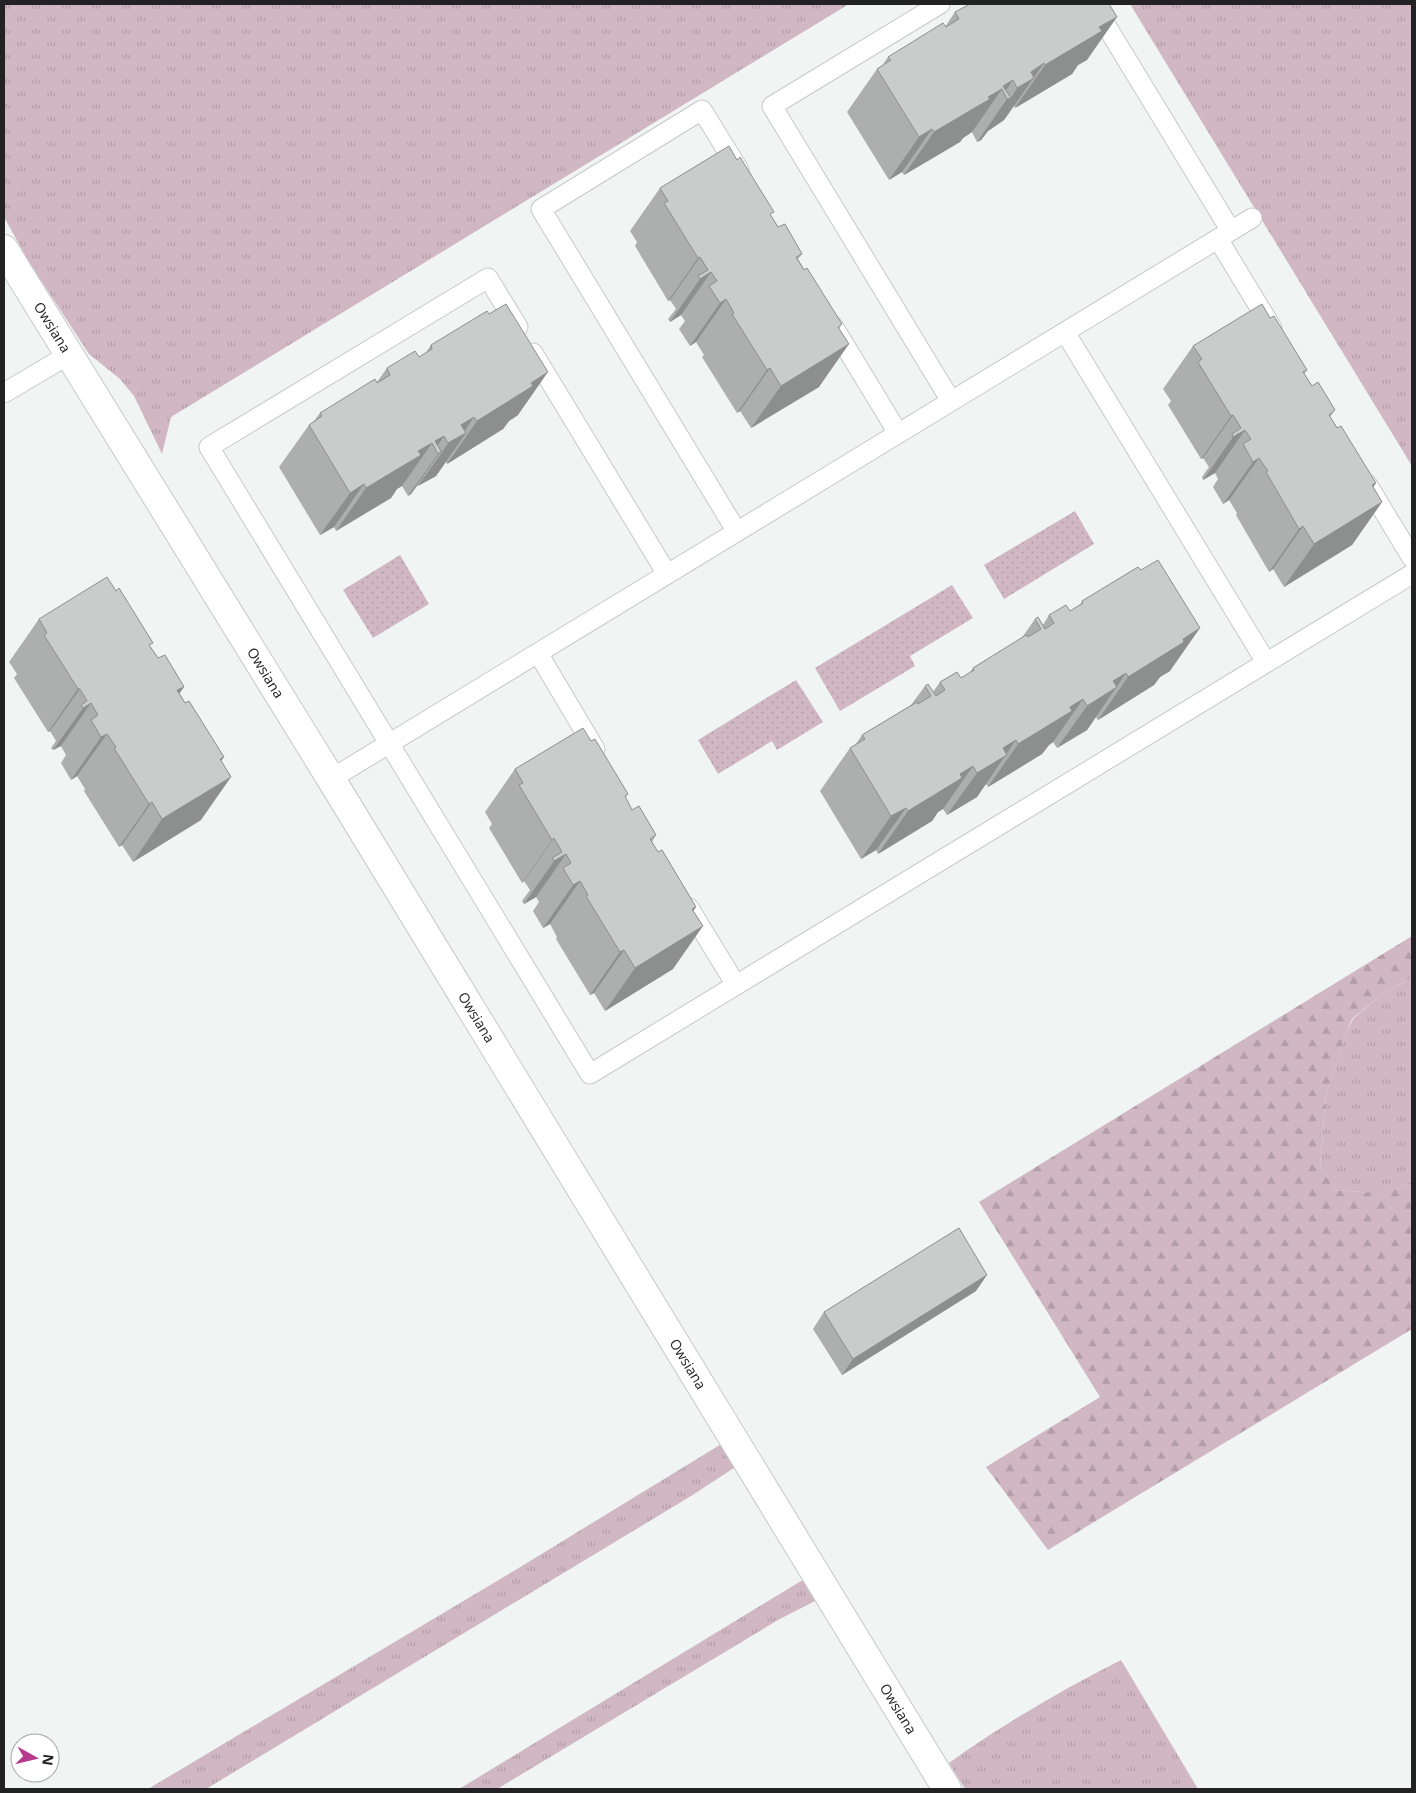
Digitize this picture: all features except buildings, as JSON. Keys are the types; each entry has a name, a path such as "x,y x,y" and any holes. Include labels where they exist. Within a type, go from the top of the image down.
{"street":[{"name":"Owsiana","path":"4,249 331,779 947,1789"}],"lane":[{"path":"940,4 772,106 951,401"},
{"path":"1093,4 1225,235 1280,340"},
{"path":"737,532 541,209 702,110 749,186"},
{"path":"331,779 1252,218"},
{"path":"667,574 488,278 209,447 590,1074 1412,574"},
{"path":"826,313 898,433"},
{"path":"1065,332 1266,662"},
{"path":"4,393 70,354"},
{"path":"1356,466 1412,558"},
{"path":"538,653 604,765"},
{"path":"679,889 736,986"}],"green space":[{"path":"4,4 849,4 171,417 162,454 134,396 120,379 89,354 29,262 4,217"},
{"path":"1130,4 1412,4 1412,466"},
{"path":"1075,511 1094,544 1004,599 984,565"},
{"path":"400,555 429,604 373,638 343,590"},
{"path":"952,585 973,618 910,656 915,666 840,711 815,668"},
{"path":"796,680 823,722 777,750 772,741 718,774 698,740"},
{"path":"1412,936 1412,977 1377,998 1352,1019 1345,1036 1326,1094 1320,1168 1337,1190 1367,1193 1385,1192 1412,1181 1412,1329 1048,1550 986,1467 1100,1397 979,1202"},
{"path":"1412,977 1412,1181 1393,1190 1376,1193 1337,1190 1320,1168 1326,1094 1345,1035 1353,1019 1377,998"},
{"path":"723,1443 737,1466 691,1496 206,1789 148,1789 517,1569"},
{"path":"806,1578 819,1599 778,1620 497,1789 459,1789"},
{"path":"1121,1660 1198,1789 965,1789 949,1763 1033,1708"}]}
